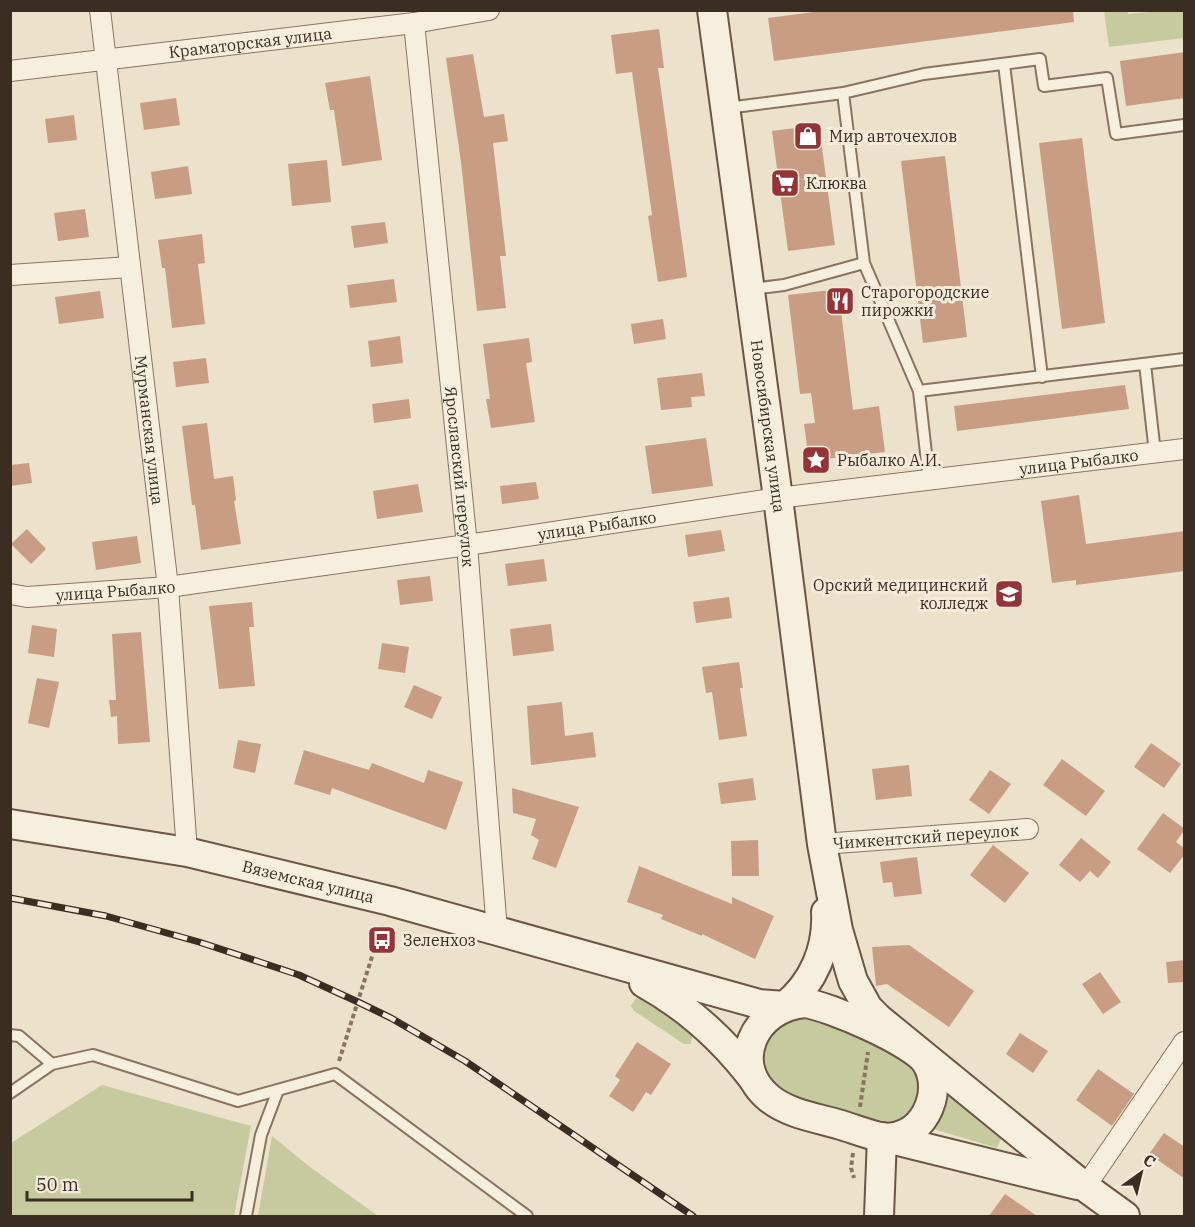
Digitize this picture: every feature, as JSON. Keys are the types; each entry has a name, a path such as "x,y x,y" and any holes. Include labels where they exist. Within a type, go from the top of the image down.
{"main road":[{"name":"Новосибирская улица","path":"712,10 822,844"},
{"name":"Вяземская улица","path":"10,824 187,852 390,901 602,961"},
{"path":"758,1085 750,1065 753,1038 765,1019 785,1006 805,986 816,967 823,944 826,918 822,844"},
{"path":"822,844 838,930 858,993 879,1019 1085,1187 1125,1216"},
{"path":"602,961 759,1004 785,1006 804,1003 823,1006 916,1050 931,1072 934,1089 931,1104 922,1120 909,1131 882,1137"},
{"path":"602,961 670,997 689,1011 733,1053 770,1099 786,1108 882,1137 1085,1187"},
{"path":"879,1216 882,1137"}],"street":[{"name":"Мурманская улица","path":"100,10 168,587 187,852"},
{"name":"Краматорская улица","path":"10,71 414,23 489,10"},
{"name":"Ярославский переулок","path":"414,23 467,545 497,931"},
{"path":"10,276 130,267"},
{"name":"улица Рыбалко","path":"10,594 27,597 168,587 778,498 1185,449"},
{"name":"Чимкентский переулок","path":"822,844 1028,829"},
{"path":"1085,1187 1184,1042"}],"lane":[{"path":"725,108 843,93 924,74 1040,59 1044,86 1107,78 1116,134 1185,125"},
{"path":"1004,64 1042,377"},
{"path":"843,93 864,263 919,392 929,480"},
{"path":"750,289 784,285 864,263"},
{"path":"919,392 1185,359"},
{"path":"1145,364 1155,453"},
{"path":"10,1035 18,1035 52,1064"},
{"path":"10,1093 52,1064 93,1055 238,1101 335,1074 527,1216"},
{"path":"246,1216 261,1135 278,1090"}],"path":[{"path":"335,1074 390,901"}],"green space":[{"path":"1104,11 1128,11 1128,14 1184,11 1184,38 1109,47"},
{"path":"636,998 658,1006 688,1027 693,1032 691,1044 684,1044 634,1011 631,1006"},
{"path":"806,1017 820,1019 901,1056 918,1072 922,1095 904,1120 885,1125 792,1097 774,1085 765,1063 769,1038 780,1025 787,1021"},
{"path":"102,1085 251,1126 234,1216 11,1216 11,1143"},
{"path":"945,1092 1001,1139 997,1148 930,1128"},
{"path":"272,1136 310,1167 378,1216 258,1216"}],"building":[{"path":"829,10 1073,10 1074,22 774,61 768,18"},
{"path":"659,29 664,68 658,68 687,277 658,282 648,216 652,215 632,72 616,74 611,35"},
{"path":"1185,52 1185,98 1126,106 1120,61"},
{"path":"473,54 484,117 504,114 508,141 493,143 506,256 500,256 506,308 477,311 461,162 446,58"},
{"path":"370,76 382,160 342,166 334,110 330,110 325,83"},
{"path":"176,98 180,125 144,130 140,103"},
{"path":"74,115 77,140 48,143 45,119"},
{"path":"819,125 835,245 788,251 772,131"},
{"path":"1082,138 1105,323 1062,329 1039,143"},
{"path":"945,156 967,337 923,343 901,161"},
{"path":"327,160 331,202 292,206 288,164"},
{"path":"188,166 192,194 155,199 151,172"},
{"path":"85,209 89,237 58,241 54,213"},
{"path":"385,222 388,243 354,248 351,226"},
{"path":"202,234 205,263 198,264 205,324 172,328 165,268 162,268 158,240"},
{"path":"394,279 397,302 350,308 347,285"},
{"path":"848,288 851,310 841,311 853,410 879,406 885,452 809,461 804,424 815,423 811,393 800,394 788,295"},
{"path":"100,291 104,318 59,324 55,297"},
{"path":"663,319 666,339 634,344 631,324"},
{"path":"400,336 403,363 371,367 368,341"},
{"path":"529,338 532,362 526,363 535,422 491,428 486,399 490,399 483,344"},
{"path":"206,358 209,383 176,387 173,362"},
{"path":"702,373 705,396 691,397 692,407 661,410 657,378"},
{"path":"1125,385 1129,409 957,431 954,406"},
{"path":"409,399 411,418 374,423 372,404"},
{"path":"207,423 214,479 233,476 236,500 234,501 241,544 201,550 195,505 192,505 182,426"},
{"path":"706,438 713,486 652,494 645,446"},
{"path":"29,463 32,483 10,486 10,465"},
{"path":"536,482 539,499 502,504 500,486"},
{"path":"418,484 423,512 377,519 373,491"},
{"path":"1079,495 1086,544 1185,531 1185,571 1076,585 1076,580 1052,583 1041,501"},
{"path":"27,529 46,549 31,564 11,544"},
{"path":"721,530 725,551 688,557 685,535"},
{"path":"137,536 141,563 96,570 92,542"},
{"path":"544,559 547,581 508,586 505,564"},
{"path":"430,576 433,601 400,605 397,580"},
{"path":"729,597 732,618 696,623 693,602"},
{"path":"252,602 254,627 249,627 255,686 219,689 209,606"},
{"path":"551,624 554,651 513,656 510,629"},
{"path":"32,625 57,629 54,657 28,653"},
{"path":"141,632 150,742 118,744 117,716 111,717 109,700 116,700 112,634"},
{"path":"382,643 409,647 405,673 378,669"},
{"path":"739,662 743,688 740,688 747,736 719,740 712,692 706,693 702,667"},
{"path":"37,678 59,682 49,728 28,723"},
{"path":"414,685 442,697 432,719 404,707"},
{"path":"562,702 565,736 593,732 596,757 531,765 527,706"},
{"path":"238,740 261,744 255,773 233,768"},
{"path":"1151,743 1181,764 1164,788 1134,767"},
{"path":"304,750 369,770 372,763 424,783 428,770 463,782 446,830 332,788 330,795 294,784"},
{"path":"1062,759 1105,791 1086,816 1043,785"},
{"path":"909,765 912,796 876,800 872,769"},
{"path":"990,770 1011,784 989,814 969,800"},
{"path":"753,778 756,800 721,804 718,783"},
{"path":"512,788 579,807 556,868 532,859 539,840 531,835 536,819 513,813"},
{"path":"1163,813 1185,829 1176,842 1185,849 1185,854 1170,873 1137,849"},
{"path":"1081,838 1111,862 1098,878 1090,871 1080,882 1059,865"},
{"path":"758,840 759,876 732,876 731,841"},
{"path":"993,845 1029,873 1005,903 970,875"},
{"path":"917,857 922,894 894,897 892,882 883,883 880,862"},
{"path":"639,866 732,904 732,897 774,916 755,959 702,934 702,936 661,919 663,915 627,902"},
{"path":"909,945 974,991 949,1027 887,984 876,986 872,947"},
{"path":"1185,960 1185,982 1168,983 1166,962"},
{"path":"1100,972 1121,1002 1103,1014 1082,984"},
{"path":"1020,1033 1048,1051 1033,1073 1006,1054"},
{"path":"637,1042 671,1064 651,1095 646,1092 633,1112 609,1096 620,1080 615,1076"},
{"path":"1098,1069 1134,1094 1112,1126 1076,1100"},
{"path":"1164,1133 1185,1147 1185,1179 1149,1154"},
{"path":"1005,1194 1037,1216 989,1216"}],"railway":[{"path":"10,898 106,916 199,942 299,975 358,1002 391,1018 465,1061 693,1216"}],"place":[{"name":"Мир авточехлов","path":"808,136"},
{"name":"Клюква","path":"785,183"},
{"name":"Старогородские пирожки","path":"840,301"},
{"name":"Рыбалко А.И.","path":"816,460"},
{"name":"Орский медицинский колледж","path":"1009,594"},
{"name":"Зеленхоз","path":"382,940"}]}
